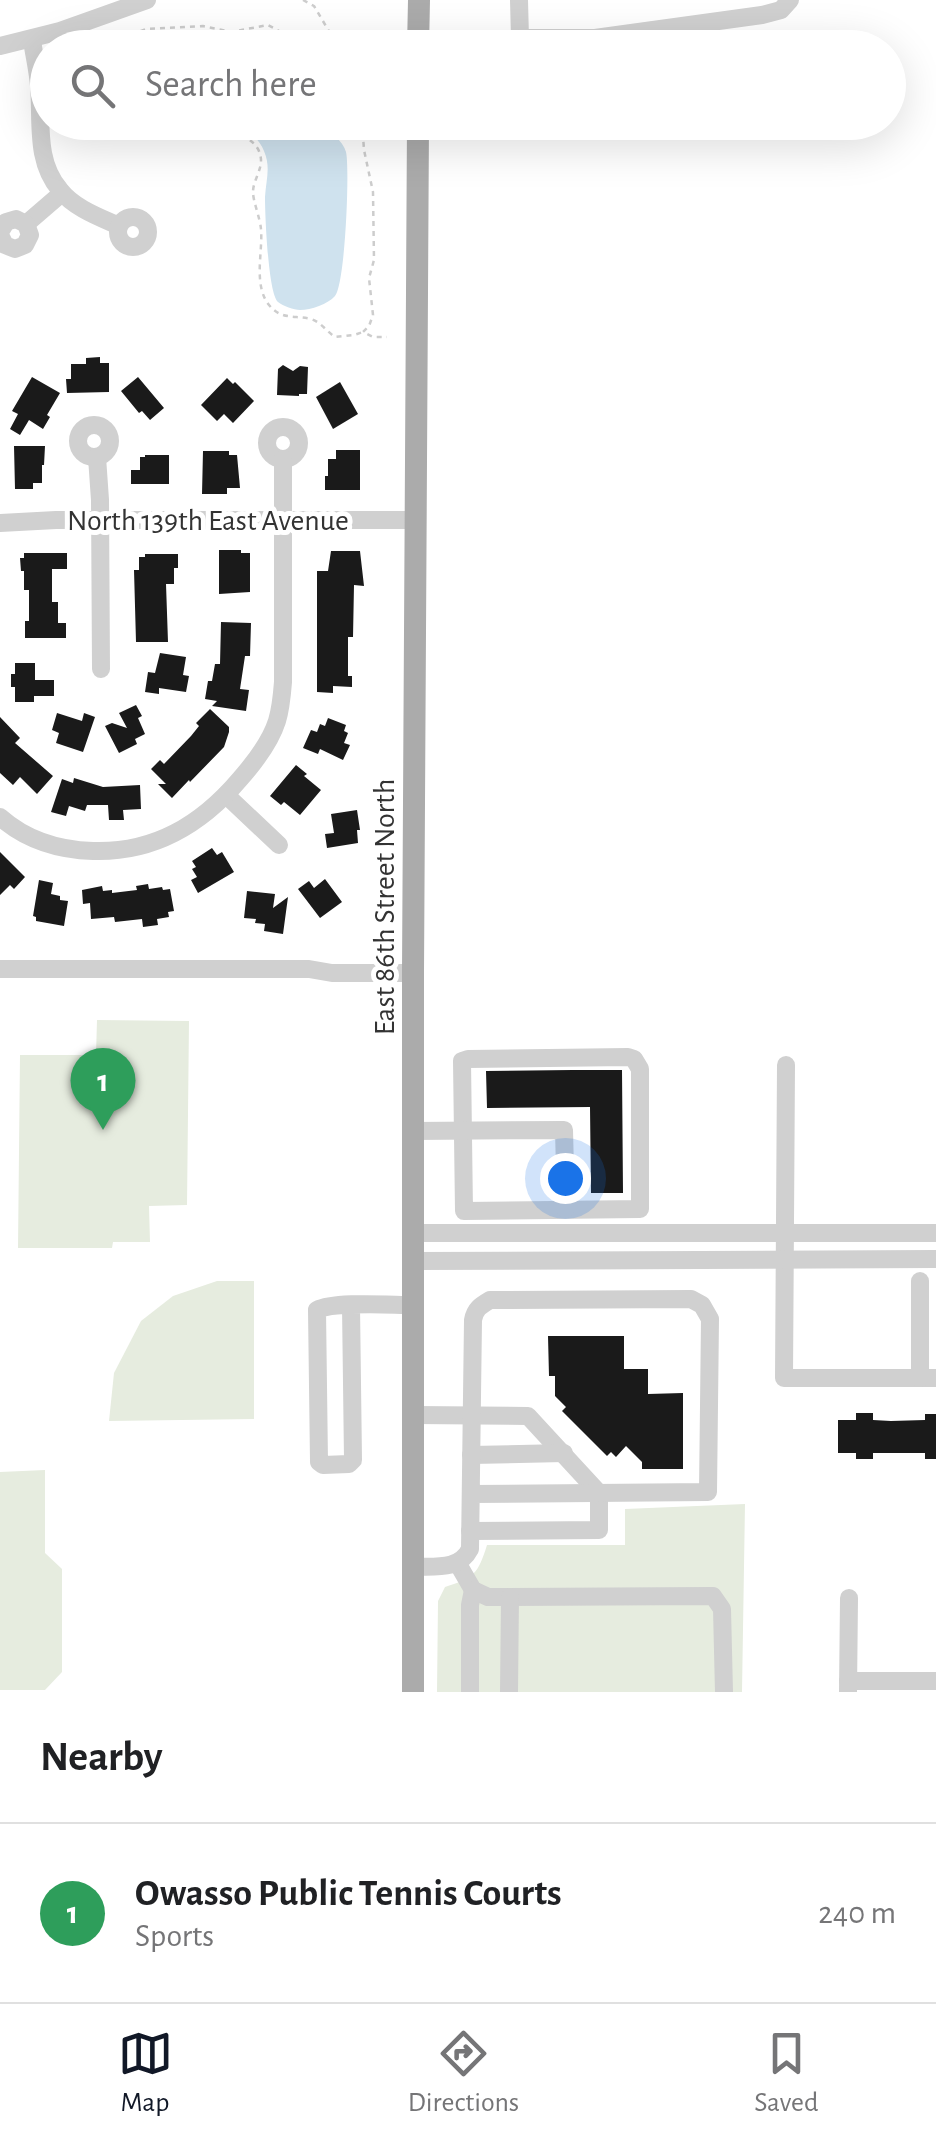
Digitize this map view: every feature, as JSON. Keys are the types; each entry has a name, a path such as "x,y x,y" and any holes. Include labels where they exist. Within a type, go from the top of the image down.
{"main road":[{"path":"418,0 418,30"},
{"name":"East 86th Street North","path":"413,1692 418,140"}],"street":[{"path":"520,0 520,30"},
{"path":"666,30 762,15 780,10 790,0"},
{"path":"59,30 135,2"},
{"path":"0,46 30,40"},
{"path":"41,140 49,175 62,193 83,209 119,226"},
{"path":"0,234 6,247 21,248 30,239 26,224 62,193"},
{"path":"97,456 102,669"},
{"path":"0,817 39,841 78,850 134,848 190,826 226,795 264,747 281,703 284,459"},
{"name":"North 139th East Avenue","path":"0,522 416,520"},
{"path":"226,795 279,845"},
{"path":"0,968 413,973"},
{"path":"628,1056 640,1069 640,1209 464,1210 462,1130 462,1061 628,1056"},
{"path":"786,1065 784,1378 928,1378 920,1280"},
{"path":"413,1131 564,1130 566,1210"},
{"path":"413,1233 936,1233"},
{"path":"413,1260 936,1260"},
{"path":"413,1567 458,1564 470,1549 470,1494 472,1415 472,1320 474,1312 490,1300 691,1299 708,1312 708,1492 470,1494"},
{"path":"351,1306 352,1460 349,1464 322,1465 317,1310 320,1306 413,1305"},
{"path":"413,1416 528,1416 599,1492 599,1530 470,1531"},
{"path":"471,1455 564,1453"},
{"path":"458,1564 474,1590 488,1597 712,1596 722,1608 724,1692"},
{"path":"470,1692 470,1605 474,1590"},
{"path":"509,1692 510,1597"},
{"path":"849,1598 848,1687 936,1681"}],"path":[{"path":"303,0 314,6 328,30"},
{"path":"240,30 268,24 278,30"},
{"path":"146,30 203,26 222,30"},
{"path":"246,140 259,154 253,194 261,227 262,292 270,306 285,316 313,320 336,336 363,332 373,316 373,192 363,140"},
{"path":"363,332 387,338"}],"shaded area":[{"path":"97,1020 189,1021 187,1205 149,1206 150,1242 113,1242 112,1248 18,1248 20,1055 96,1055"},
{"path":"217,1281 254,1281 254,1419 109,1421 114,1373 141,1321 173,1296"},
{"path":"45,1470 45,1553 62,1569 62,1672 45,1690 0,1690 0,1472"},
{"path":"745,1504 742,1692 437,1692 438,1601 445,1587 473,1574 487,1545 625,1545 625,1509"}],"water":[{"path":"257,140 339,140 346,152 342,271 335,296 324,304 298,310 278,302 275,296 266,235 268,168"}],"building":[{"path":"100,357 100,363 109,363 109,392 67,393 71,364 86,364 86,358"},
{"path":"283,365 293,371 300,366 308,367 307,394 277,395 278,369"},
{"path":"32,377 60,393 43,429 29,420 20,435 10,429 18,414 12,411"},
{"path":"138,377 164,408 150,420 121,391"},
{"path":"227,378 254,401 233,423 224,414 217,421 201,405"},
{"path":"340,382 358,414 333,429 316,397"},
{"path":"14,446 45,446 42,483 33,483 33,489 15,489"},
{"path":"336,450 360,450 360,490 325,490 328,459 336,459"},
{"path":"203,451 229,451 229,455 237,455 240,488 227,488 227,494 202,494"},
{"path":"169,455 169,484 131,484 131,470 140,470 140,457"},
{"path":"219,550 250,553 250,592 219,594"},
{"path":"331,551 360,551 364,586 354,585 353,637 348,637 348,676 352,676 352,687 333,686 333,693 317,692 317,571 328,571"},
{"path":"24,553 67,553 67,569 52,569 52,602 58,602 58,623 66,623 66,638 25,638 29,590 24,590 21,571 20,558 24,558"},
{"path":"178,554 174,584 166,584 168,642 136,642 134,570 139,570 139,557"},
{"path":"221,622 251,623 250,656 245,656 240,689 249,690 246,711 212,706 217,701 205,699 215,664 220,664"},
{"path":"160,653 186,657 186,692 159,688 159,694 145,692 148,672 155,673"},
{"path":"15,663 35,663 35,680 54,680 54,696 34,696 34,702 15,702 11,674 15,674"},
{"path":"136,705 145,734 135,739 137,744 119,753 105,726 112,723 127,728 119,713"},
{"path":"210,709 229,727 224,747 172,798 158,784 166,784 151,769 160,760 164,764"},
{"path":"57,713 82,721 84,713 95,717 83,752 56,743 59,733 52,730"},
{"path":"0,717 20,738 15,743 53,776 37,794 20,777 13,785 0,773"},
{"path":"328,718 346,725 344,743 350,745 343,760 320,749 318,754 303,748 311,730 317,732"},
{"path":"296,765 321,790 300,815 270,796"},
{"path":"74,778 103,787 140,785 141,809 123,810 124,820 109,820 108,805 87,805 85,811 69,806 66,816 51,812 62,779 73,783"},
{"path":"357,810 358,843 327,848 325,834 334,833 331,814"},
{"path":"212,848 217,855 222,852 234,872 198,893 191,880 197,877 192,861"},
{"path":"0,852 25,877 14,889 10,885 0,895"},
{"path":"325,879 342,902 320,918 298,889 309,881 314,888"},
{"path":"39,880 53,883 51,894 68,901 64,926 36,921 33,916"},
{"path":"148,884 149,889 170,889 174,911 168,912 169,917 157,919 158,925 143,927 142,919 91,919 90,903 83,904 82,890 102,886 103,891 112,893 137,890 136,886"},
{"path":"247,891 275,894 273,908 288,897 283,934 264,931 265,924 244,918"},
{"path":"622,1070 623,1193 591,1193 590,1107 487,1108 486,1071"},
{"path":"548,1336 624,1336 624,1369 648,1369 648,1394 683,1393 683,1469 642,1469 642,1462 626,1446 616,1457 611,1452 607,1456 562,1411 566,1407 555,1396 555,1376 549,1376"},
{"path":"856,1413 873,1413 873,1420 891,1421 925,1420 925,1414 936,1414 936,1459 925,1459 925,1453 873,1453 873,1459 856,1459 856,1453 838,1453 838,1420 856,1420"}],"place":[{"name":"Owasso Public Tennis Courts","path":"103,1130"}]}
